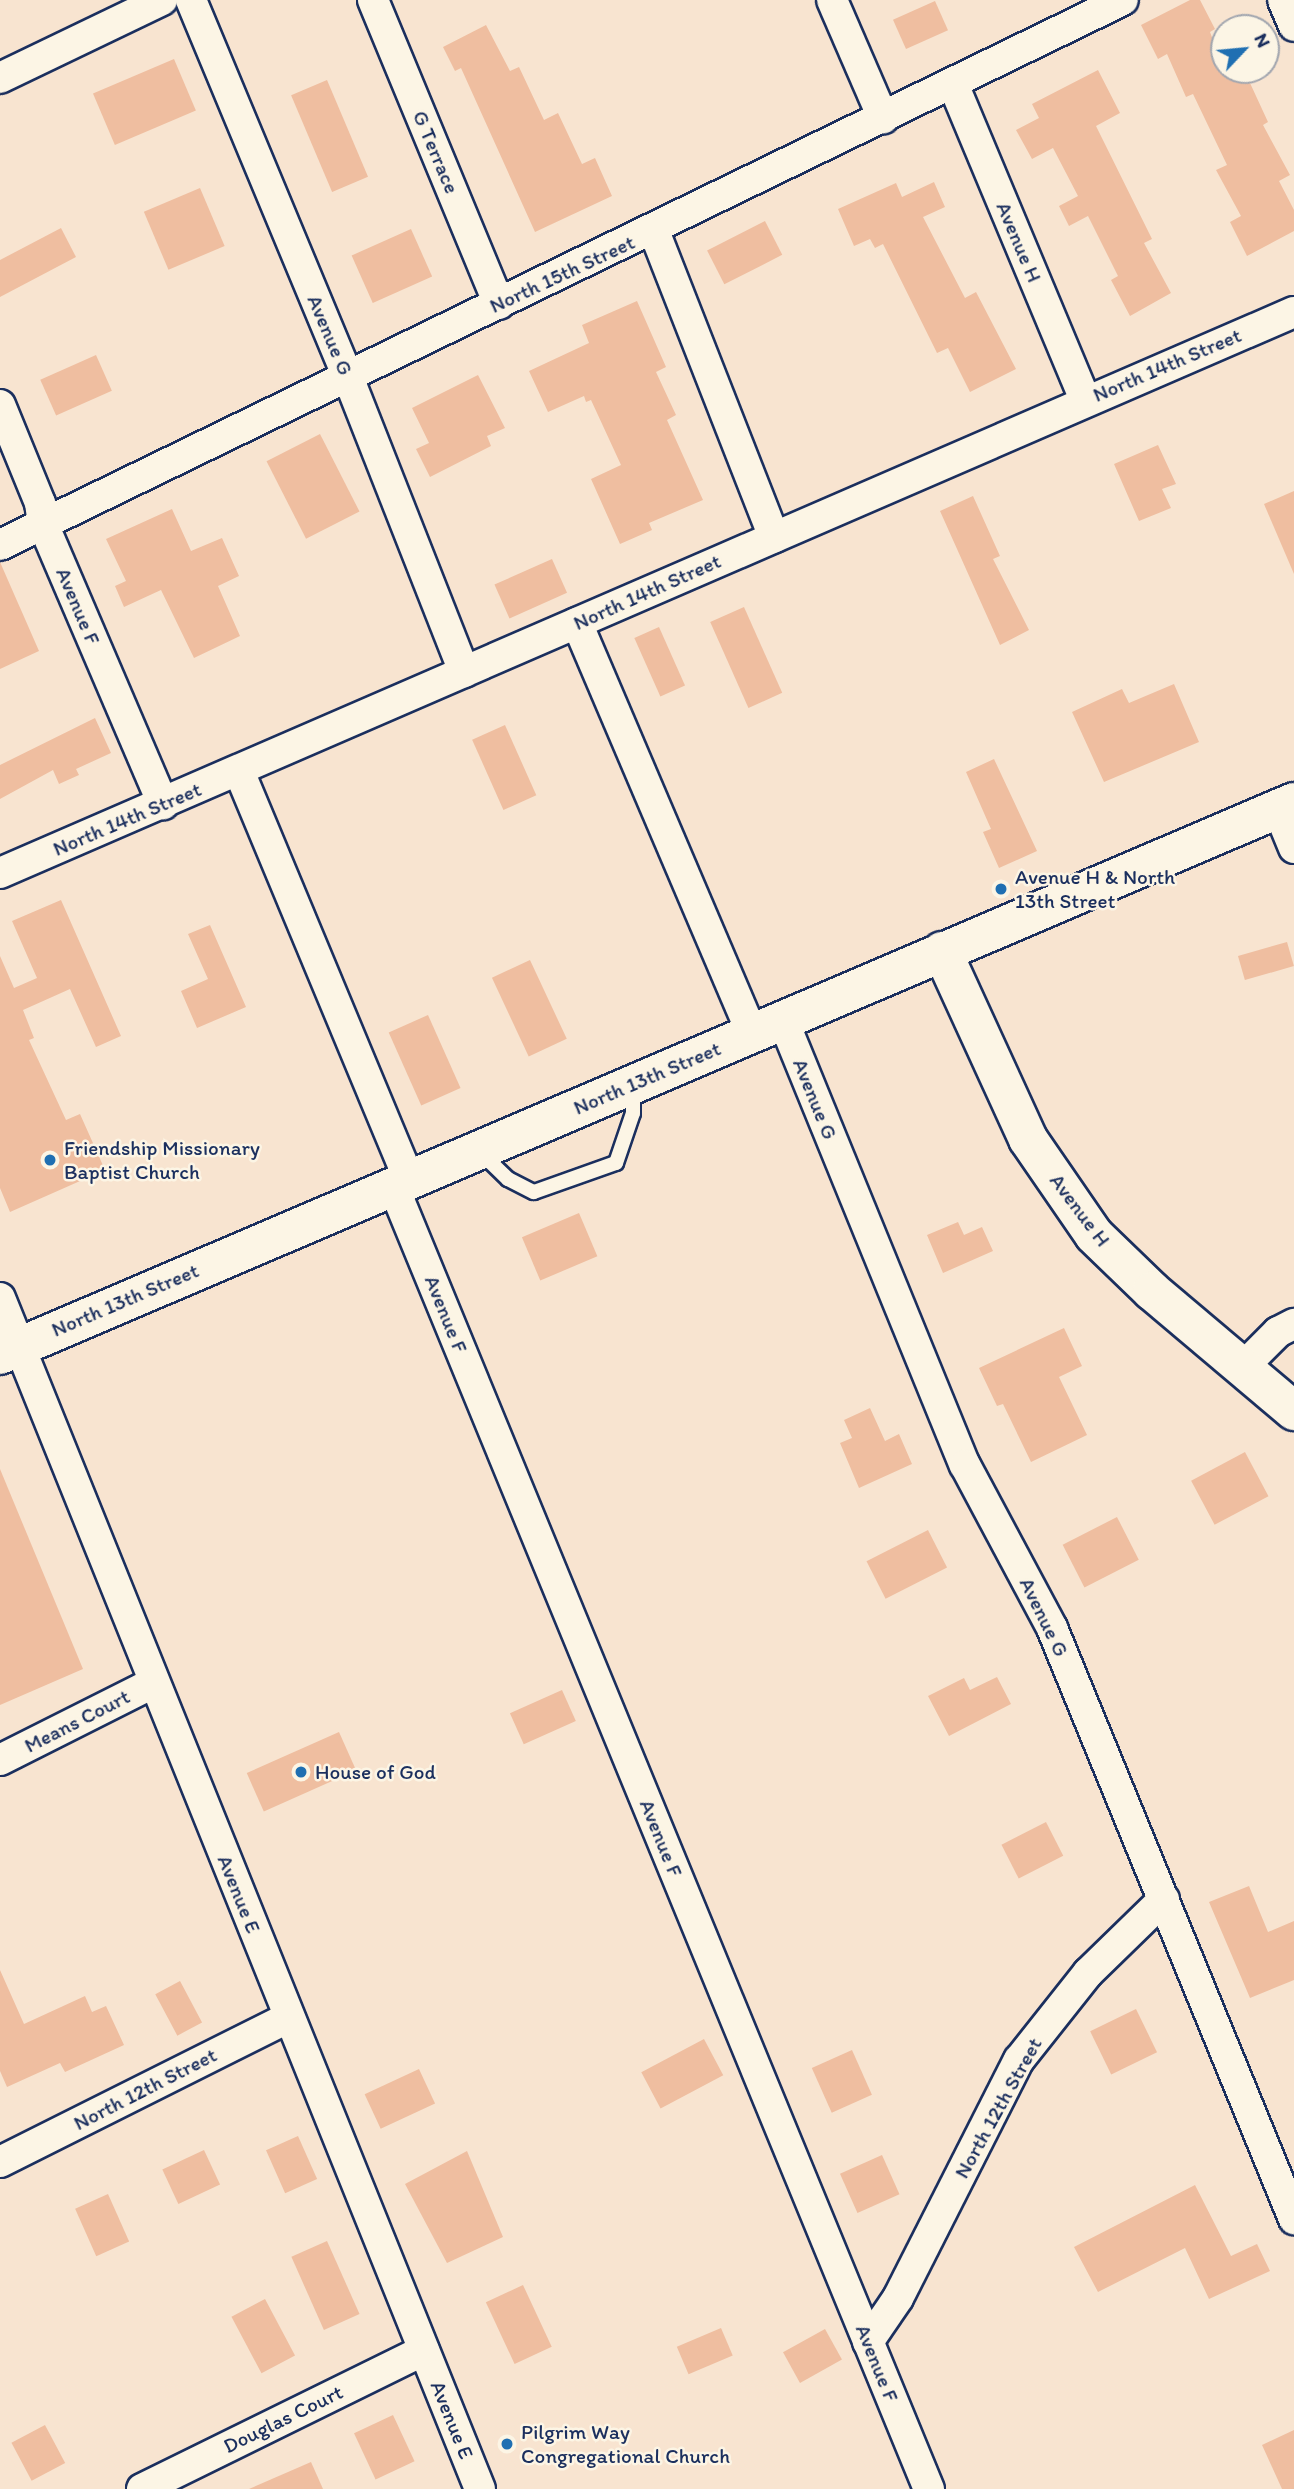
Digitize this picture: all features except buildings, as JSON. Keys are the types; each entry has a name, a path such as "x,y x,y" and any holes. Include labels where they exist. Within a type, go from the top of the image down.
{"street":[{"path":"0,78 162,0"},
{"name":"Avenue G","path":"191,0 348,377 464,672"},
{"name":"G Terrace","path":"373,0 499,304"},
{"path":"832,0 883,118"},
{"name":"North 15th Street","path":"0,545 654,231 1123,0"},
{"path":"1283,0 1294,26"},
{"name":"Avenue H","path":"953,84 1085,400"},
{"path":"654,231 774,537"},
{"name":"North 14th Street","path":"0,873 1085,400 1294,312"},
{"name":"Avenue F","path":"0,405 40,503 44,524 163,804"},
{"name":"Avenue G","path":"577,623 768,1026 965,1465 1052,1628 1294,2219"},
{"name":"Avenue F","path":"239,771 402,1184 929,2489"},
{"path":"1286,805 1294,848"},
{"name":"North 13th Street","path":"10,1350 1286,805"},
{"name":"Avenue H","path":"942,951 1028,1139 1094,1235 1294,1411"},
{"name":"Avenue E","path":"0,1298 10,1350 153,1683 480,2489"},
{"path":"1242,1368 1278,1332 1294,1324"},
{"name":"Means Court","path":"0,1760 153,1683"},
{"name":"North 12th Street","path":"868,2342 898,2298 1019,2060 1088,1973 1164,1899"},
{"name":"North 12th Street","path":"0,2162 289,2017"},
{"name":"Douglas Court","path":"142,2489 424,2350"}],"lane":[{"path":"479,1151 508,1179 534,1192 616,1163 633,1113 633,1084"}],"place":[{"name":"Avenue H & North 13th Street","path":"1001,889"},
{"name":"Friendship Missionary Baptist Church","path":"50,1160"},
{"name":"House of God","path":"301,1772"},
{"name":"Pilgrim Way Congregational Church","path":"507,2444"}]}
